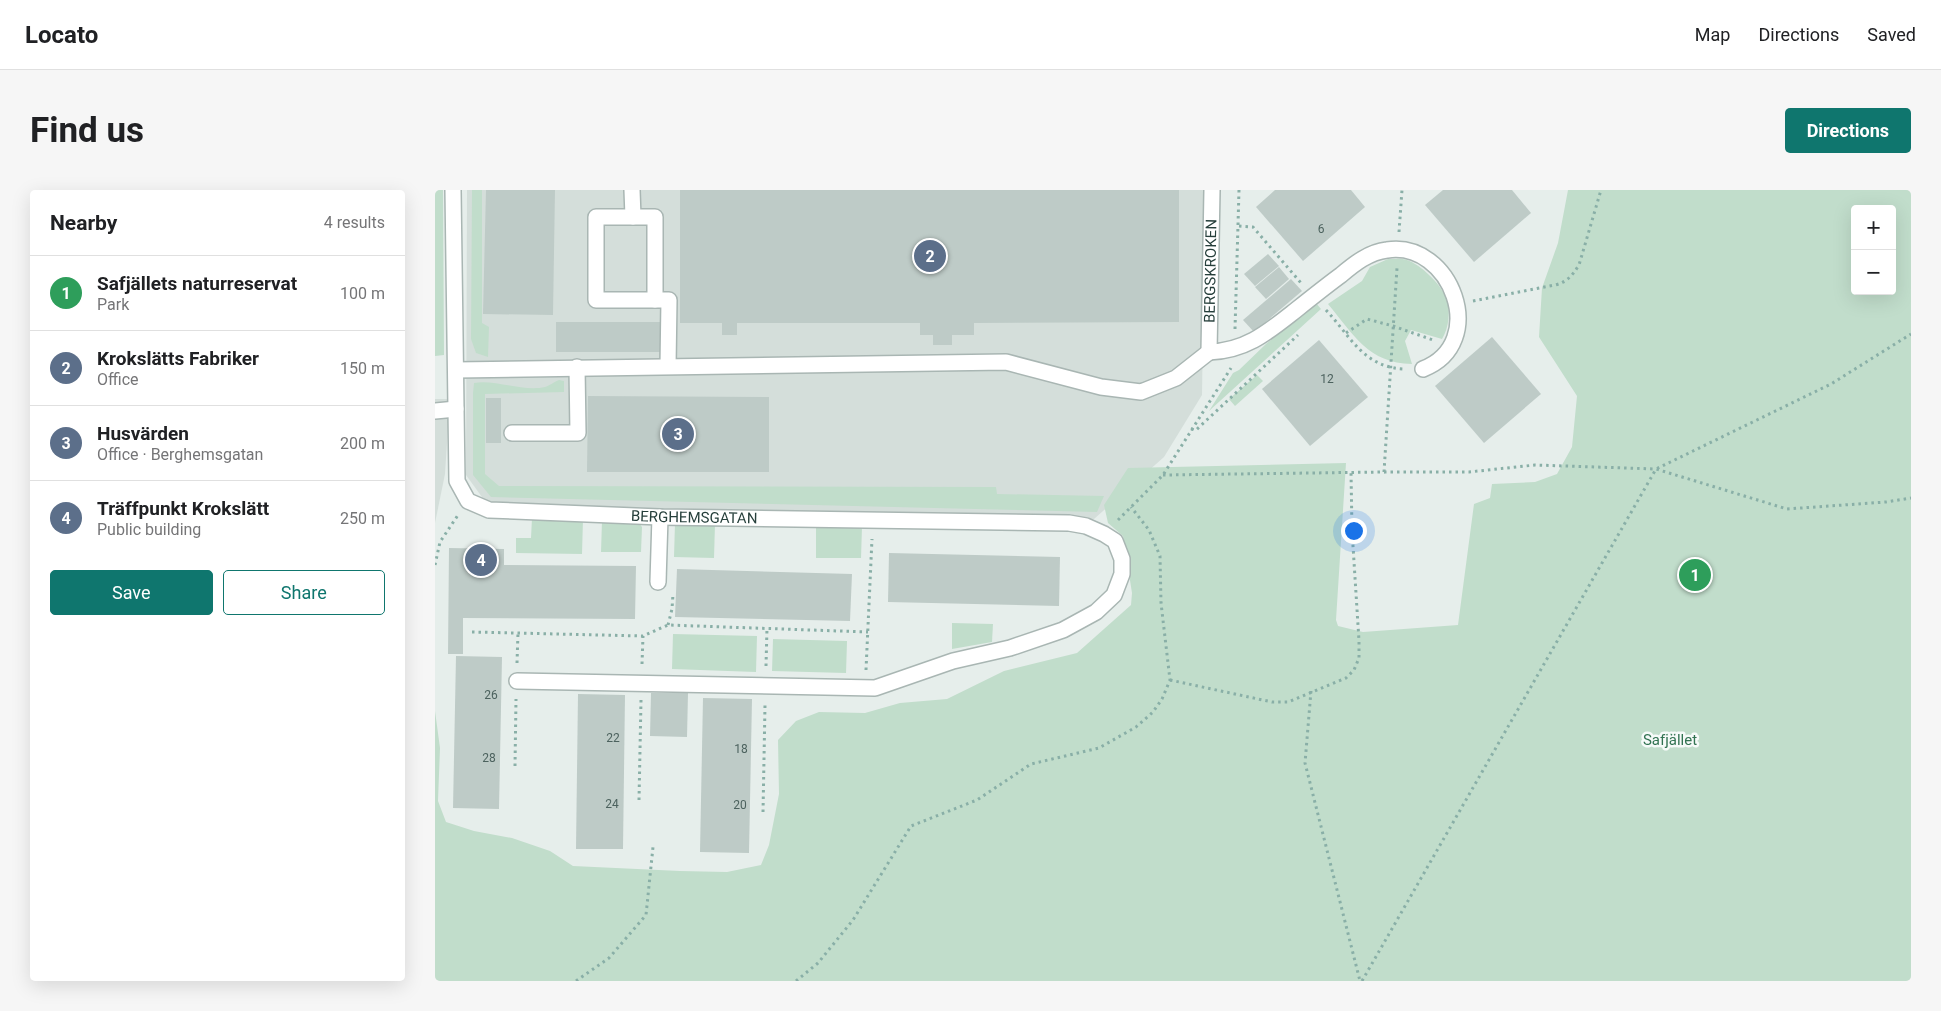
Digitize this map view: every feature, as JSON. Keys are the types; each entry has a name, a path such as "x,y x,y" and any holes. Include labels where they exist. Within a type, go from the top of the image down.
{"street":[{"path":"453,190 457,480 468,501"},
{"path":"632,190 633,217"},
{"name":"BERGSKROKEN","path":"1209,352 1212,190"},
{"path":"655,300 655,217 596,217 596,300 655,300 669,300 668,366"},
{"path":"456,370 1006,362 1101,387 1141,392 1177,378 1209,352 1234,349 1261,337 1355,264 1374,253 1398,249 1424,256 1438,269 1447,282 1457,303 1457,332 1449,352 1423,369"},
{"path":"512,433 578,433 577,367"},
{"path":"435,411 456,409"},
{"name":"BERGHEMSGATAN","path":"468,501 489,510 660,517 1069,524 1086,526 1105,534 1115,541 1122,559 1122,574 1114,595 1096,612 1063,630 1010,648 953,661 875,688 517,681"},
{"path":"658,582 660,517"}],"path":[{"path":"796,981 818,963 853,920 911,826 977,800 1031,764 1099,748 1136,727 1153,712 1162,699 1170,680 1161,603 1159,556 1156,544 1149,530 1131,506 1163,475 1232,367 1239,190"},
{"path":"1385,472 1402,190"},
{"path":"1457,303 1564,282 1573,275 1579,265 1601,190"},
{"path":"1238,226 1253,227 1295,275"},
{"path":"1314,296 1365,356 1383,366 1397,369"},
{"path":"1319,316 1326,310"},
{"path":"1346,333 1367,319 1451,346"},
{"path":"1191,429 1196,430 1305,329"},
{"path":"1361,981 1656,469 1831,384 1911,334"},
{"path":"1163,475 1469,472 1535,465 1656,469 1787,509 1886,502 1911,498"},
{"path":"1170,680 1272,702 1288,702 1346,678 1354,670 1359,658 1359,640 1352,530 1351,472"},
{"path":"435,566 440,542 468,501"},
{"path":"865,688 872,572 872,521"},
{"path":"669,625 672,609"},
{"path":"472,632 643,636 669,625 868,632"},
{"path":"763,812 767,628"},
{"path":"639,800 643,636"},
{"path":"1311,691 1305,763 1361,981"},
{"path":"576,981 609,958 646,915 653,847"}],"shaded area":[{"path":"467,190 1205,190 1202,395 1164,457 1094,519 487,504 466,475"},
{"path":"435,399 447,399 448,427 445,474 435,523"}],"green space":[{"path":"435,190 443,190 444,355 435,356"},
{"path":"472,190 482,190 482,323 489,327 488,357 476,353 471,339"},
{"name":"Safjället","path":"1568,190 1911,190 1911,981 435,981 435,711 440,748 438,801 446,822 474,831 512,838 550,851 573,866 727,872 761,865 769,845 779,794 778,740 796,721 819,712 865,713 900,703 947,699 1004,671 1077,653 1131,605 1132,593 1123,536 1108,523 1104,505 1128,468 1346,463 1336,620 1338,626 1363,632 1458,625 1474,504 1490,498 1492,484 1535,482 1557,474 1572,447 1577,396 1539,337 1542,288 1558,243"},
{"path":"1388,259 1405,259 1418,266 1440,287 1448,303 1449,319 1442,339 1411,330 1405,341 1412,364 1384,359 1373,353 1354,336 1328,304 1362,281 1370,267"},
{"path":"1316,303 1321,309 1209,411 1233,373 1239,370 1267,343"},
{"path":"1257,375 1263,381 1235,406 1229,399"},
{"path":"559,380 564,381 564,392 485,394 485,474 499,486 996,487 997,494 1104,496 1097,512 491,497 473,475 474,383 482,382 536,388 547,386"},
{"path":"532,518 583,519 582,554 516,553 516,538 531,538"},
{"path":"602,521 638,522 642,527 641,552 601,552"},
{"path":"675,523 715,524 714,558 674,557"},
{"path":"816,527 862,527 861,558 816,558"},
{"path":"952,623 993,624 992,642 952,649"},
{"path":"673,634 757,636 756,672 672,669"},
{"path":"773,639 847,641 846,673 772,671"}],"building":[{"path":"486,190 555,190 553,315 483,314"},
{"path":"680,190 1179,190 1179,322 974,323 974,335 952,335 952,345 933,345 933,335 920,335 920,323 737,323 737,335 722,335 722,323 680,323"},
{"path":"1275,190 1351,190 1365,207 1303,261 1256,207"},
{"path":"1443,190 1512,190 1531,213 1474,262 1425,205"},
{"path":"1268,254 1279,266 1255,286 1244,274"},
{"path":"1279,267 1289,279 1266,299 1255,287"},
{"path":"1291,279 1302,291 1254,332 1243,320"},
{"path":"556,322 660,322 660,352 556,352"},
{"path":"1492,337 1541,394 1484,443 1435,386"},
{"path":"1319,340 1368,397 1310,446 1262,389"},
{"path":"588,396 769,397 769,472 587,472"},
{"path":"486,398 501,398 501,443 486,443"},
{"path":"449,548 504,549 504,565 636,566 635,619 463,618 463,654 448,654"},
{"path":"889,553 1060,557 1059,606 888,602"},
{"path":"677,569 852,574 850,621 675,617"},
{"path":"456,656 502,657 499,809 453,808"},
{"path":"651,693 688,693 687,737 650,736"},
{"path":"578,694 625,695 623,849 576,849"},
{"path":"703,698 752,699 749,853 700,852"}],"place":[{"name":"Krokslätts Fabriker","path":"930,256"},
{"name":"Husvärden","path":"678,434"},
{"name":"Träffpunkt Krokslätt","path":"481,560"},
{"name":"Safjällets naturreservat","path":"1695,575"}]}
